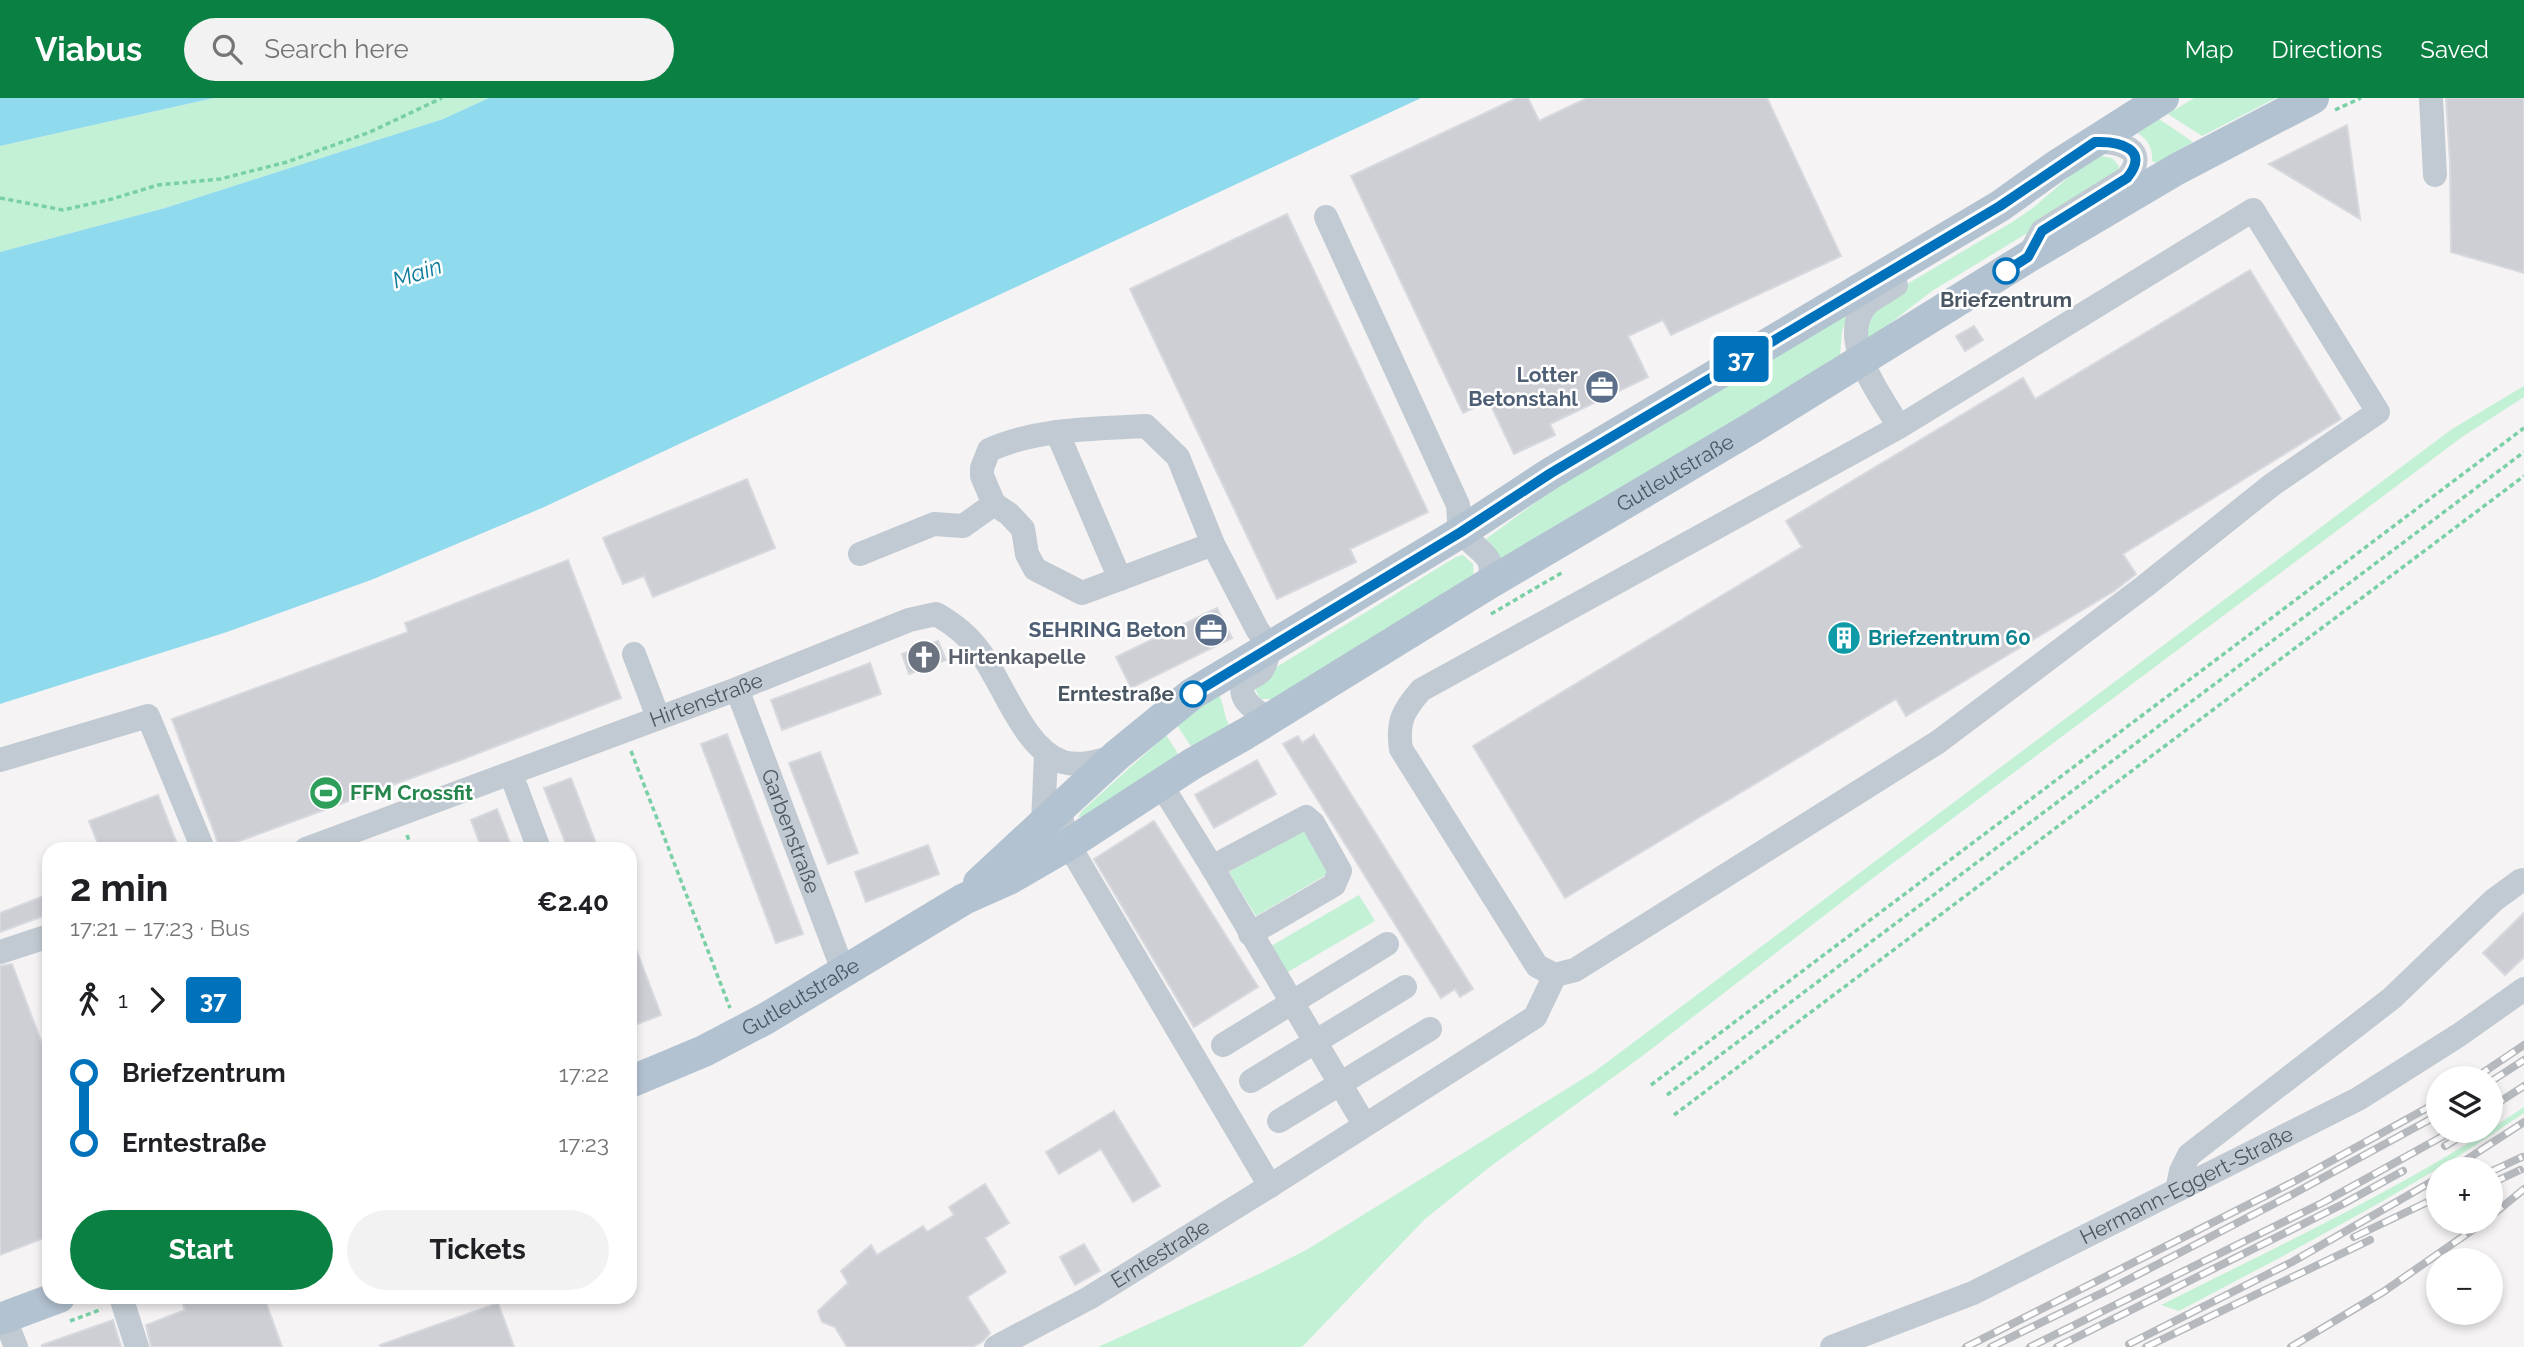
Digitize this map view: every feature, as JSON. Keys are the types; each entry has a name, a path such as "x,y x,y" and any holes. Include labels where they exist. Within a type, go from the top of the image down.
{"main road":[{"name":"Gutleutstraße","path":"964,899 997,865 1116,756 1192,694 1461,532 1551,473 2000,206 2162,98"},
{"name":"Gutleutstraße","path":"637,1079 728,1038 844,973 964,899 1009,879 1066,846 1159,785 1488,584 1750,429 2028,257 2177,169 2313,98"},
{"path":"2,1318 42,1303"}],"street":[{"path":"2431,98 2435,175"},
{"name":"Gutleutstraße","path":"2028,257 2042,231 2127,178 2134,169 2136,163 2132,151 2123,144 2111,141 2095,142"},
{"name":"Gutleutstraße","path":"1861,360 1855,330 1857,320 1870,302 1978,235 2000,206"},
{"path":"2253,210 2378,412 2273,484 2145,586 1938,742 1575,970 1555,975 1537,966 1401,749 1398,729 1406,707 1421,690 1899,428 2253,210"},
{"path":"1326,216 1458,505 1461,532 1488,558 1492,570 1488,584"},
{"path":"1861,360 1899,428"},
{"path":"1213,544 1082,593 1035,569 1027,554 1023,529 1009,514 994,504 982,476 982,468 989,450 1012,439 1057,432 1146,426 1178,457 1213,544 1256,629 1270,648"},
{"path":"1057,432 1120,579"},
{"path":"860,554 934,524 963,526 994,504"},
{"name":"Hirtenstraße","path":"325,842 737,689 909,620 936,614 959,627 980,652 1033,739 1046,754"},
{"name":"Gutleutstraße","path":"1270,648 1263,669 1245,683 1243,690 1253,710 1270,718"},
{"path":"634,654 658,717"},
{"name":"Garbenstraße","path":"737,689 844,973"},
{"path":"0,760 148,716 200,842"},
{"path":"1116,756 1094,762 1066,763 1046,754 1052,815 1062,827 1066,846 1077,859 1270,1186"},
{"path":"510,774 536,842"},
{"path":"1159,785 1212,867 1364,1124"},
{"path":"1212,867 1306,817 1320,835 1340,871 1334,885 1250,934"},
{"path":"2177,1191 2181,1171 2189,1155 2392,998 2494,900 2524,880"},
{"path":"0,952 42,938"},
{"path":"1223,1045 1387,944"},
{"name":"Erntestraße","path":"996,1347 1088,1298 1535,1017 1555,975"},
{"path":"1251,1081 1405,987"},
{"name":"Hermann-Eggert-Straße","path":"1832,1347 1973,1293 2358,1100 2524,989"},
{"path":"1279,1121 1430,1028"},
{"path":"123,1304 137,1347"},
{"path":"2,1318 16,1347"}],"path":[{"path":"0,198 62,209 112,199 158,185 220,179 287,162 370,132 442,98"},
{"path":"1651,1085 2524,428"},
{"path":"1667,1095 2524,452"},
{"path":"1674,1115 2524,476"},
{"path":"626,739 731,1010"}],"green space":[{"path":"214,98 489,98 443,119 165,208 0,252 0,146"},
{"path":"2194,98 2276,98 2202,136 2168,114"},
{"path":"2159,119 2193,142 2157,163 2152,161 2152,152 2145,138 2138,133"},
{"path":"2101,156 2112,158 2119,166 2119,171 2110,183 1932,291 1871,338 1865,335 1864,327 1887,296 2014,221 2078,169"},
{"path":"1849,309 1842,332 1840,356 1499,565 1493,546 1486,539 1558,486"},
{"path":"2524,386 2524,397 2462,437 1869,881 1641,1057 1491,1166 1425,1219 1302,1347 1098,1347 1308,1249 1594,1072 2452,429"},
{"path":"1463,555 1473,564 1474,579 1275,699 1261,699 1256,688 1260,677"},
{"path":"1218,693 1231,728 1194,751 1177,725"},
{"path":"1166,735 1182,760 1084,817 1078,817 1082,811"},
{"path":"1306,828 1331,872 1256,916 1229,872"},
{"path":"1359,895 1375,921 1286,973 1271,946"},
{"path":"2524,1107 2524,1113 2503,1127 2503,1121"},
{"path":"2468,1143 2478,1143 2457,1157 2445,1157"},
{"path":"2426,1168 2426,1176 2398,1192 2179,1311 2161,1305 2300,1235"}],"water":[{"path":"0,98 214,98 0,146"},
{"name":"Main","path":"489,98 1421,98 542,508 371,580 227,632 0,704 0,252 165,208 443,119"}],"building":[{"path":"1517,98 1528,98 1539,121 1587,98 1767,98 1841,256 1671,335 1663,320 1628,336 1648,377 1550,424 1555,435 1514,454 1489,401 1463,413 1351,176"},
{"path":"2446,98 2524,98 2524,273 2451,252"},
{"path":"2347,125 2360,219 2269,164"},
{"path":"1287,214 1428,512 1350,549 1356,562 1277,599 1130,289"},
{"name":"Briefzentrum 60","path":"2250,270 2341,419 2123,554 2136,574 2114,591 1906,716 1896,699 1565,898 1473,746 1802,547 1786,521 2023,378 2035,399"},
{"path":"1974,326 1983,340 1965,351 1956,336"},
{"path":"747,479 775,548 653,597 644,576 623,584 603,538"},
{"path":"568,560 621,698 236,842 218,842 172,719 408,632 405,623"},
{"path":"1217,608 1232,638 1131,688 1116,657"},
{"name":"Hirtenkapelle","path":"938,641 946,660 909,674 902,654"},
{"path":"870,663 881,694 782,730 771,700"},
{"path":"727,734 803,934 776,943 701,744"},
{"path":"1314,735 1473,989 1460,997 1455,989 1441,998 1283,744 1298,736 1302,743"},
{"path":"820,752 858,853 828,864 789,763"},
{"path":"1257,760 1276,794 1214,828 1195,795"},
{"path":"571,778 595,842 565,842 544,788"},
{"path":"158,795 176,842 97,842 89,821"},
{"path":"497,809 509,842 479,842 471,820"},
{"path":"1154,821 1258,987 1194,1027 1094,859"},
{"path":"928,845 939,874 866,902 855,872"},
{"path":"42,897 42,917 0,932 0,913"},
{"path":"2524,913 2524,957 2505,975 2483,953"},
{"path":"637,952 661,1015 637,1024"},
{"path":"12,964 42,1043 42,1239 0,1255 0,966"},
{"path":"1114,1111 1160,1186 1133,1202 1101,1149 1059,1174 1046,1152"},
{"path":"985,1184 1009,1223 985,1238 1006,1272 967,1297 990,1333 983,1341 973,1347 847,1347 835,1327 822,1322 818,1311 848,1283 841,1271 871,1245 877,1255 923,1226 927,1232 954,1215 949,1207"},
{"path":"1084,1244 1100,1271 1075,1285 1060,1257"},
{"path":"183,1304 267,1304 282,1347 151,1347 146,1325 185,1310"},
{"path":"498,1304 514,1347 381,1347 380,1345"},
{"path":"113,1320 121,1347 42,1347 42,1345"}],"railway":[{"path":"2493,1066 2524,1045"},
{"path":"2503,1074 2524,1060"},
{"path":"2503,1100 2524,1086"},
{"path":"1966,1347 2295,1181 2426,1109"},
{"path":"1991,1347 2110,1289 2426,1122"},
{"path":"2470,1157 2524,1122"},
{"path":"2030,1347 2324,1202 2431,1143"},
{"path":"2445,1146 2450,1143"},
{"path":"2503,1166 2522,1157"},
{"path":"2503,1178 2520,1170"},
{"path":"2057,1347 2343,1204 2403,1171"},
{"path":"2129,1344 2292,1262 2426,1185"},
{"path":"2503,1206 2524,1189"},
{"path":"2354,1237 2426,1203"},
{"path":"2291,1347 2383,1292 2467,1234"},
{"path":"2146,1347 2370,1240"}],"bus line":[{"name":"37","path":"1193,694 1461,532 1551,473 2000,206 2095,142 2111,141 2123,144 2132,151 2136,163 2127,178 2042,231 2028,257 2006,271"}],"place":[{"name":"Briefzentrum","path":"2006,271"},
{"name":"Lotter Betonstahl","path":"1602,387"},
{"name":"SEHRING Beton","path":"1211,630"},
{"name":"Briefzentrum 60","path":"1844,638"},
{"name":"Hirtenkapelle","path":"924,657"},
{"name":"Erntestraße","path":"1193,694"},
{"name":"FFM Crossfit","path":"326,793"}]}
